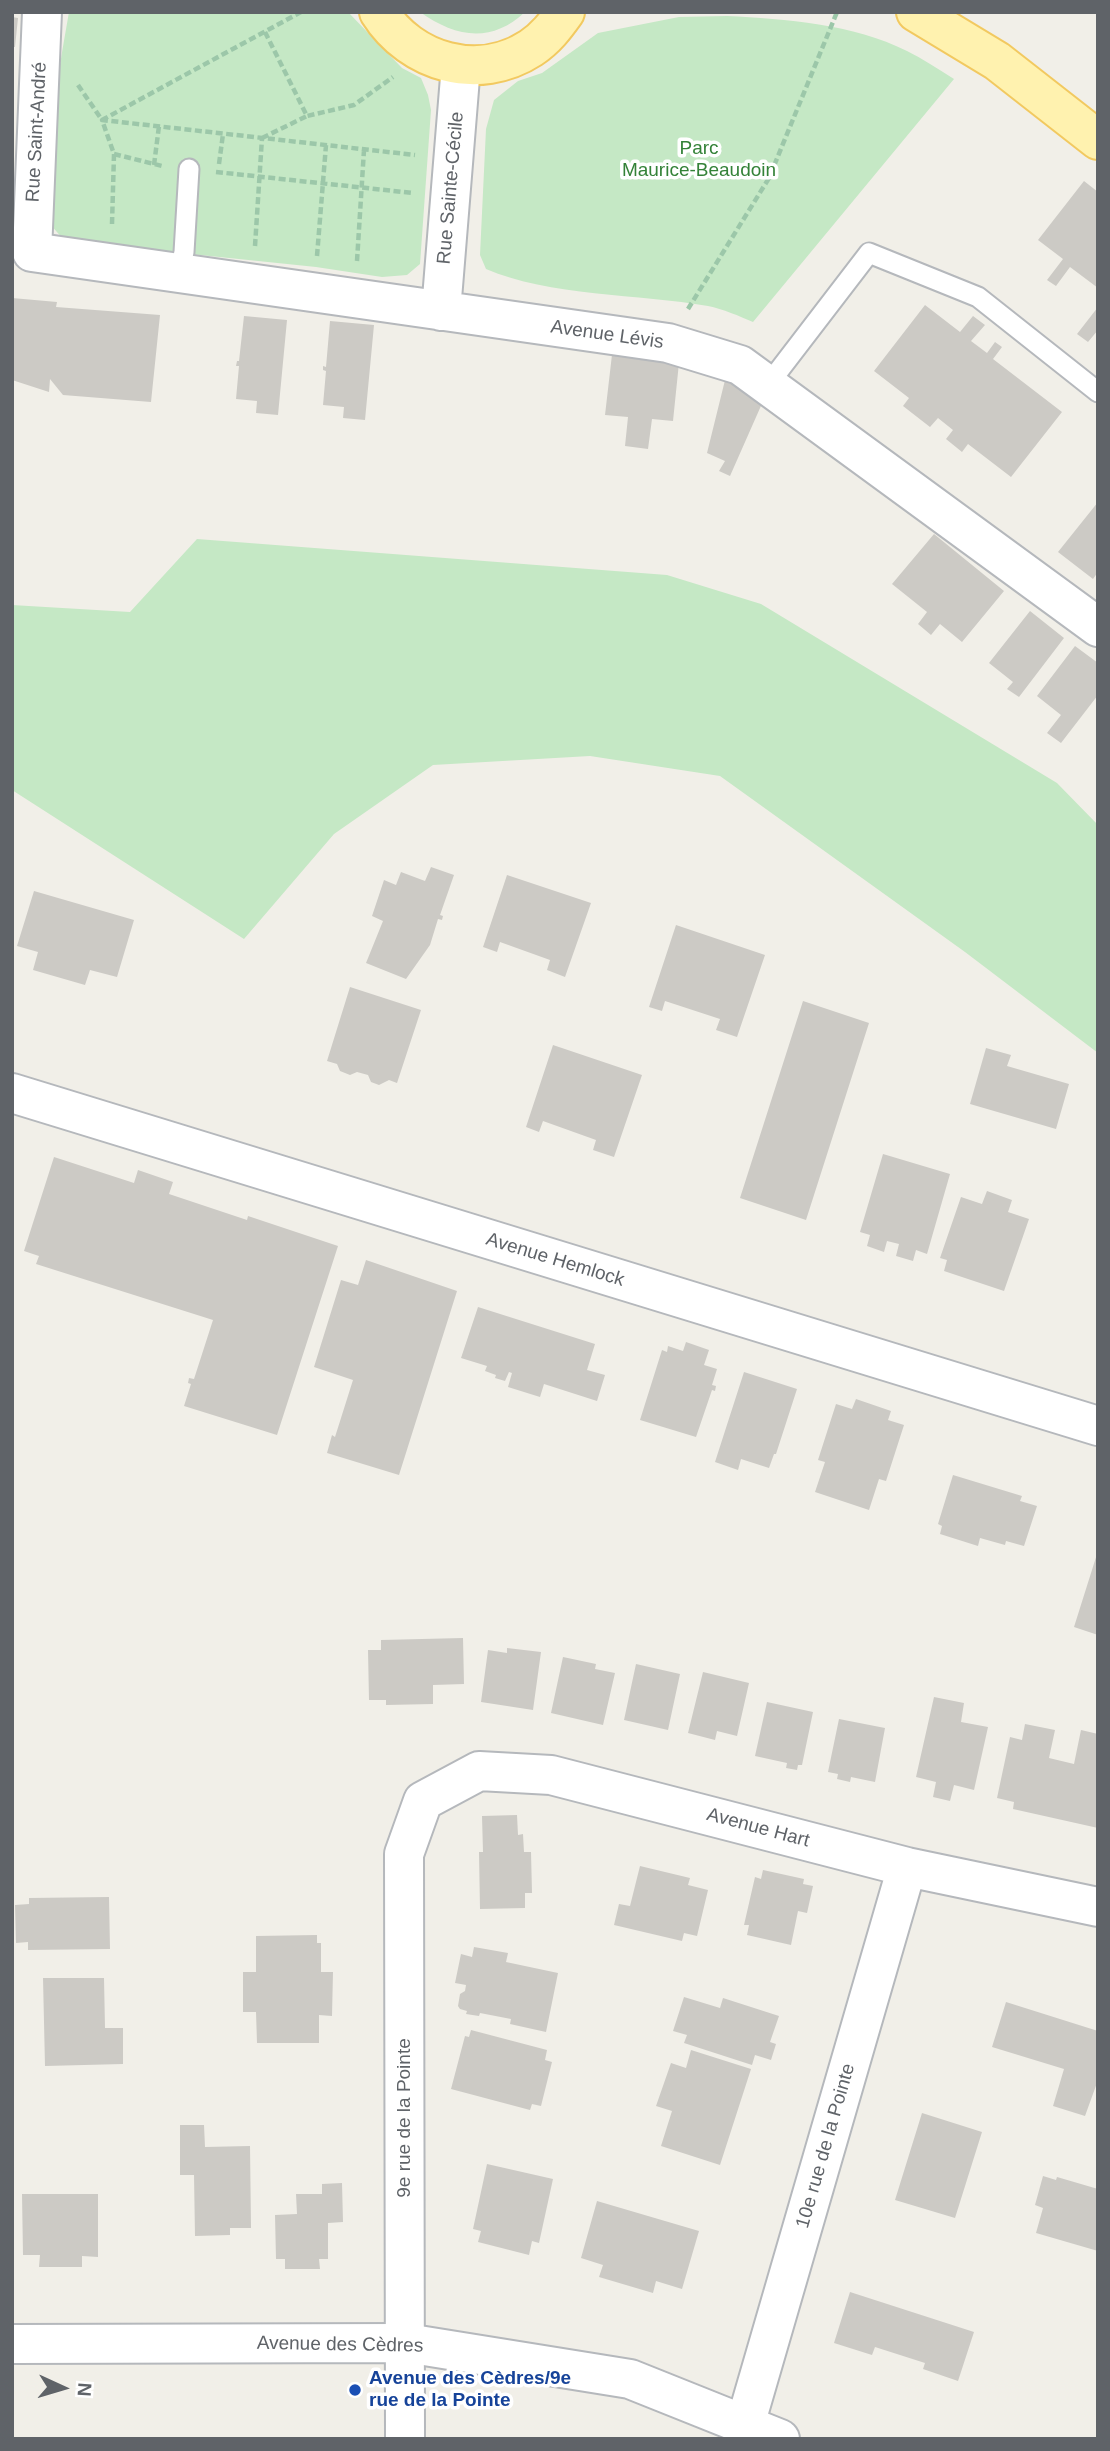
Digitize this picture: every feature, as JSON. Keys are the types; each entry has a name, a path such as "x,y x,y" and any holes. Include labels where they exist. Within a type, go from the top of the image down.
{"main road":[{"path":"379,12 387,25 408,45 433,59 461,65 485,65 509,59 531,48 557,23 592,12"},
{"path":"916,12 997,61 1098,140"}],"street":[{"name":"Rue Saint-André","path":"32,252 42,12"},
{"name":"Rue Sainte-Cécile","path":"441,312 461,65"},
{"name":"Avenue Lévis","path":"32,252 668,343 740,365 1098,627"},
{"name":"Avenue Hemlock","path":"12,1093 1098,1426"},
{"name":"Avenue Hart","path":"423,1801 479,1771 551,1775 907,1867 1098,1907"},
{"name":"9e rue de la Pointe","path":"405,2439 404,1854 423,1801"},
{"name":"10e rue de la Pointe","path":"763,2432 907,1867"},
{"name":"Avenue des Cèdres","path":"12,2344 406,2343 630,2379 763,2432"}],"lane":[{"path":"179,274 184,253 189,169"},
{"path":"766,386 869,253 978,298 1098,392"}],"path":[{"path":"102,120 301,12"},
{"path":"668,343 769,178 837,12"},
{"path":"265,32 307,116"},
{"path":"262,138 307,116 354,105 394,76"},
{"path":"74,80 102,120 114,154 111,235"},
{"path":"102,120 428,157"},
{"path":"154,165 159,126"},
{"path":"218,172 223,134"},
{"path":"254,252 262,138"},
{"path":"304,258 317,260 326,145"},
{"path":"365,150 356,264 369,264"},
{"path":"114,154 154,165 425,194"}],"green space":[{"path":"69,12 348,12 402,68 421,78 428,95 431,110 420,264 407,275 382,277 316,267 65,241 48,222 47,196 52,117"},
{"path":"420,12 525,12 499,29 473,33 446,27"},
{"name":"Parc Maurice-Beaudoin","path":"727,16 819,24 864,35 907,51 954,79 753,322 708,306 566,289 511,278 486,269 480,255 486,129 494,100 518,81 542,73 598,33 679,17"},
{"path":"197,539 667,575 761,604 1057,783 1098,825 1098,1053 965,952 720,776 590,756 433,765 334,834 244,939 12,790 12,605 130,612"}],"building":[{"path":"12,17 18,18 15,47 12,47"},
{"path":"1084,181 1098,192 1098,288 1070,267 1056,286 1047,280 1063,259 1038,240"},
{"path":"12,298 57,302 56,307 160,315 151,402 63,395 50,379 49,392 12,380"},
{"path":"925,305 960,332 973,316 985,325 971,341 987,353 995,342 1002,347 993,359 1062,412 1011,477 968,444 962,452 946,439 953,430 938,418 930,427 903,406 909,398 874,371"},
{"path":"1098,307 1098,330 1088,342 1077,334"},
{"path":"244,316 287,320 278,415 256,413 257,401 236,399 239,366 236,366 239,361"},
{"path":"330,321 374,325 365,420 343,418 344,407 323,405 326,371 323,366 326,367"},
{"path":"613,346 680,353 673,421 652,419 648,449 625,446 628,417 605,415"},
{"path":"727,372 764,399 730,476 719,471 725,461 707,453"},
{"path":"1098,502 1098,572 1093,579 1058,552"},
{"path":"934,534 1004,591 962,642 940,624 931,635 918,624 927,612 892,584"},
{"path":"1030,611 1064,638 1019,697 1007,689 1013,682 989,663"},
{"path":"1075,646 1098,663 1098,695 1061,743 1047,733 1061,715 1037,696"},
{"path":"431,867 454,875 440,915 443,916 442,920 438,919 430,945 406,979 366,963 383,921 372,916 384,880 396,885 401,872 425,881"},
{"path":"507,875 591,903 565,977 547,970 550,960 500,942 497,952 483,947"},
{"path":"34,891 134,920 117,977 90,970 85,985 33,970 38,952 17,946"},
{"path":"676,925 765,955 737,1037 716,1030 720,1019 665,1001 662,1011 649,1007"},
{"path":"350,987 421,1010 397,1083 389,1080 379,1085 371,1082 368,1075 357,1072 350,1075 340,1071 337,1064 327,1061"},
{"path":"803,1001 869,1023 806,1220 740,1198"},
{"path":"553,1045 642,1075 614,1157 593,1150 596,1140 543,1121 539,1132 526,1127"},
{"path":"986,1048 1011,1055 1007,1066 1069,1084 1056,1129 970,1104"},
{"path":"883,1154 950,1174 927,1254 916,1250 913,1261 896,1256 899,1244 887,1241 884,1252 867,1246 870,1235 860,1232"},
{"path":"54,1157 134,1183 138,1170 173,1182 169,1194 247,1220 248,1216 338,1246 277,1435 184,1406 191,1384 188,1383 189,1378 194,1379 213,1320 36,1264 39,1256 24,1251"},
{"path":"987,1191 1012,1200 1008,1212 1029,1219 1004,1291 944,1271 947,1260 940,1258 961,1197 982,1204"},
{"path":"366,1260 457,1291 399,1475 327,1453 332,1435 335,1437 353,1380 314,1367 341,1280 358,1285"},
{"path":"478,1307 595,1344 587,1370 605,1375 597,1401 544,1384 540,1397 508,1387 512,1373 509,1372 505,1381 485,1371 487,1366 461,1358"},
{"path":"686,1342 709,1350 704,1365 717,1369 712,1385 716,1386 715,1391 712,1390 696,1437 640,1420 662,1350 667,1352 668,1346 683,1351"},
{"path":"744,1372 797,1389 769,1468 741,1459 738,1470 715,1462"},
{"path":"856,1399 891,1411 888,1420 904,1425 886,1481 879,1479 869,1510 815,1492 825,1462 818,1460 836,1404 852,1409"},
{"path":"953,1475 1022,1496 1020,1501 1037,1506 1024,1546 1006,1541 1005,1545 980,1538 978,1546 940,1534 942,1526 938,1524"},
{"path":"1098,1554 1098,1635 1074,1627"},
{"path":"463,1638 464,1684 433,1685 433,1704 386,1705 386,1700 369,1700 368,1650 381,1650 381,1640"},
{"path":"507,1648 541,1652 533,1710 481,1702 488,1650 507,1653"},
{"path":"563,1657 596,1664 595,1669 615,1673 603,1725 551,1713"},
{"path":"636,1664 680,1674 668,1730 624,1720"},
{"path":"703,1672 749,1683 737,1736 717,1731 715,1740 688,1733"},
{"path":"934,1697 964,1703 961,1722 988,1727 974,1790 954,1785 950,1801 933,1797 936,1782 916,1777"},
{"path":"767,1702 813,1712 802,1765 798,1765 797,1770 786,1768 787,1763 755,1756"},
{"path":"839,1719 885,1728 875,1782 851,1777 850,1782 837,1779 838,1774 828,1772"},
{"path":"1025,1724 1055,1730 1049,1758 1074,1764 1081,1730 1098,1734 1098,1828 1013,1809 1014,1802 997,1798 1010,1737 1022,1740"},
{"path":"517,1815 518,1835 523,1834 524,1852 531,1852 532,1893 525,1893 525,1908 480,1909 479,1852 483,1852 482,1816"},
{"path":"640,1866 690,1878 688,1885 708,1890 697,1936 684,1933 682,1941 614,1925 619,1904 630,1906"},
{"path":"763,1870 804,1879 803,1884 813,1886 807,1913 798,1911 791,1945 747,1935 749,1925 744,1925 755,1877 761,1879"},
{"path":"109,1897 110,1949 28,1950 28,1942 16,1943 15,1905 29,1904 29,1898"},
{"path":"317,1935 317,1943 321,1943 321,1972 333,1972 332,2016 319,2015 319,2043 257,2043 256,2012 243,2012 243,1972 256,1972 256,1936"},
{"path":"474,1947 508,1953 506,1962 558,1973 546,2032 510,2024 511,2019 480,2013 479,2016 466,2014 467,2011 460,2009 460,1994 465,1991 466,1985 455,1983 461,1954 472,1957"},
{"path":"43,1978 104,1978 105,2028 123,2028 123,2064 45,2066"},
{"path":"684,1997 720,2008 723,1998 779,2016 770,2042 776,2044 771,2060 755,2055 752,2065 684,2043 687,2035 673,2031"},
{"path":"1006,2002 1098,2031 1098,2080 1085,2116 1053,2106 1064,2069 992,2047"},
{"path":"471,2030 547,2050 545,2060 552,2062 541,2106 532,2104 530,2110 451,2089 465,2036 469,2037"},
{"path":"691,2050 751,2069 720,2165 661,2146 672,2111 656,2106 671,2063 686,2068"},
{"path":"922,2113 982,2132 955,2218 895,2200"},
{"path":"180,2125 204,2125 205,2147 250,2146 251,2228 230,2228 230,2235 195,2236 194,2175 180,2175"},
{"path":"487,2164 553,2179 539,2243 532,2241 529,2255 478,2242 481,2231 473,2229"},
{"path":"1043,2176 1056,2180 1057,2177 1098,2189 1098,2251 1036,2233 1043,2208 1035,2205"},
{"path":"342,2183 343,2222 328,2223 328,2259 319,2259 320,2269 285,2269 285,2259 276,2259 275,2215 297,2214 296,2194 322,2194 322,2184"},
{"path":"22,2194 98,2194 98,2257 82,2256 82,2267 39,2267 40,2255 23,2255"},
{"path":"597,2201 699,2231 682,2289 656,2281 653,2293 599,2277 603,2265 581,2258"},
{"path":"850,2292 974,2332 958,2381 923,2369 925,2363 875,2347 872,2355 834,2343"}],"place":[{"name":"Avenue des Cèdres/9e rue de la Pointe","path":"355,2390"}]}
